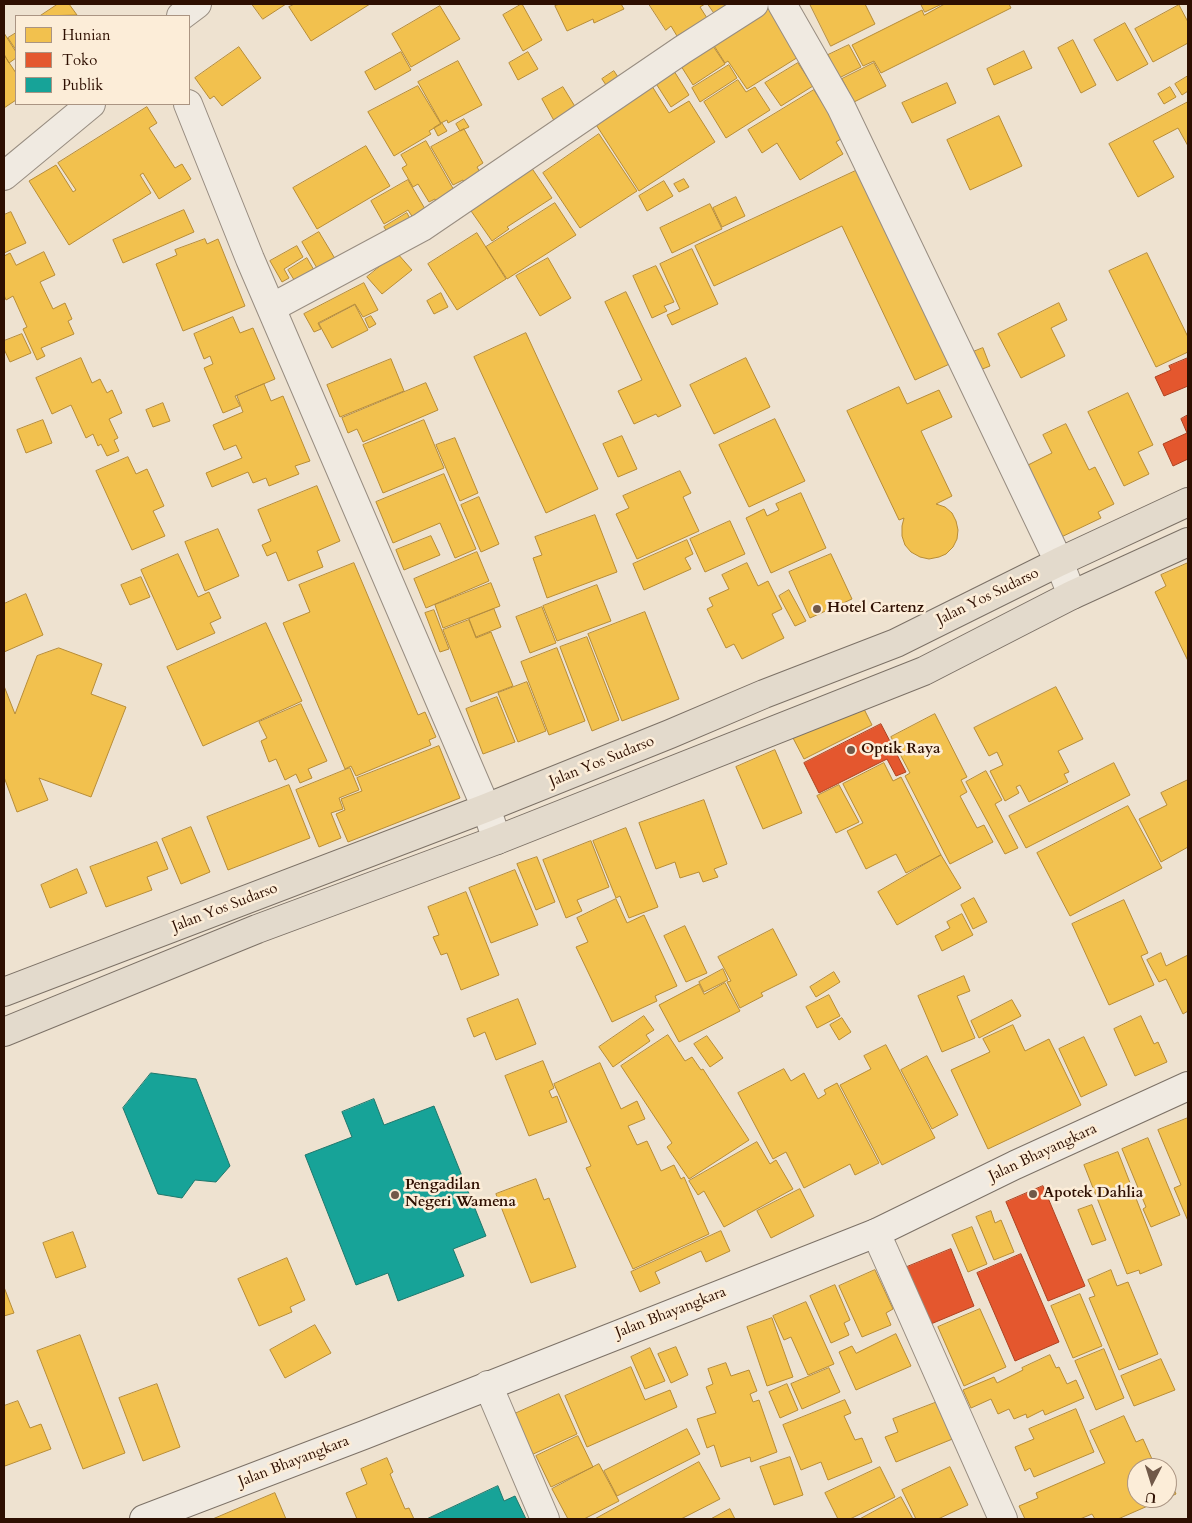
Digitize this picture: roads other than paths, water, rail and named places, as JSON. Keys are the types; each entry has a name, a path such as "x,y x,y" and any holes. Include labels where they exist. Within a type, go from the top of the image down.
{"highway":[{"name":"Jalan Yos Sudarso","path":"4,992 486,808 764,694 896,643 1059,562 1188,502"},
{"name":"Jalan Yos Sudarso","path":"4,1032 258,929 498,840 924,671 1072,595 1188,542"},
{"path":"321,871 333,901"},
{"path":"245,899 258,929"},
{"path":"172,928 183,960"},
{"path":"64,969 80,1002"}],"street":[{"path":"182,15 197,4"},
{"path":"271,308 422,227 682,50 754,4"},
{"path":"782,4 841,107 1059,562 1072,595"},
{"path":"4,176 90,105"},
{"path":"188,105 271,308 486,808 498,840"},
{"name":"Jalan Bhayangkara","path":"144,1519 364,1435 488,1384 876,1233 1015,1165 1188,1086"},
{"path":"876,1233 1004,1519"},
{"path":"488,1384 544,1519"}],"place":[{"name":"Hotel Cartenz","path":"817,609"},
{"name":"Optik Raya","path":"851,750"},
{"name":"Apotek Dahlia","path":"1033,1194"},
{"name":"Pengadilan Negeri Wamena","path":"395,1195"}]}
